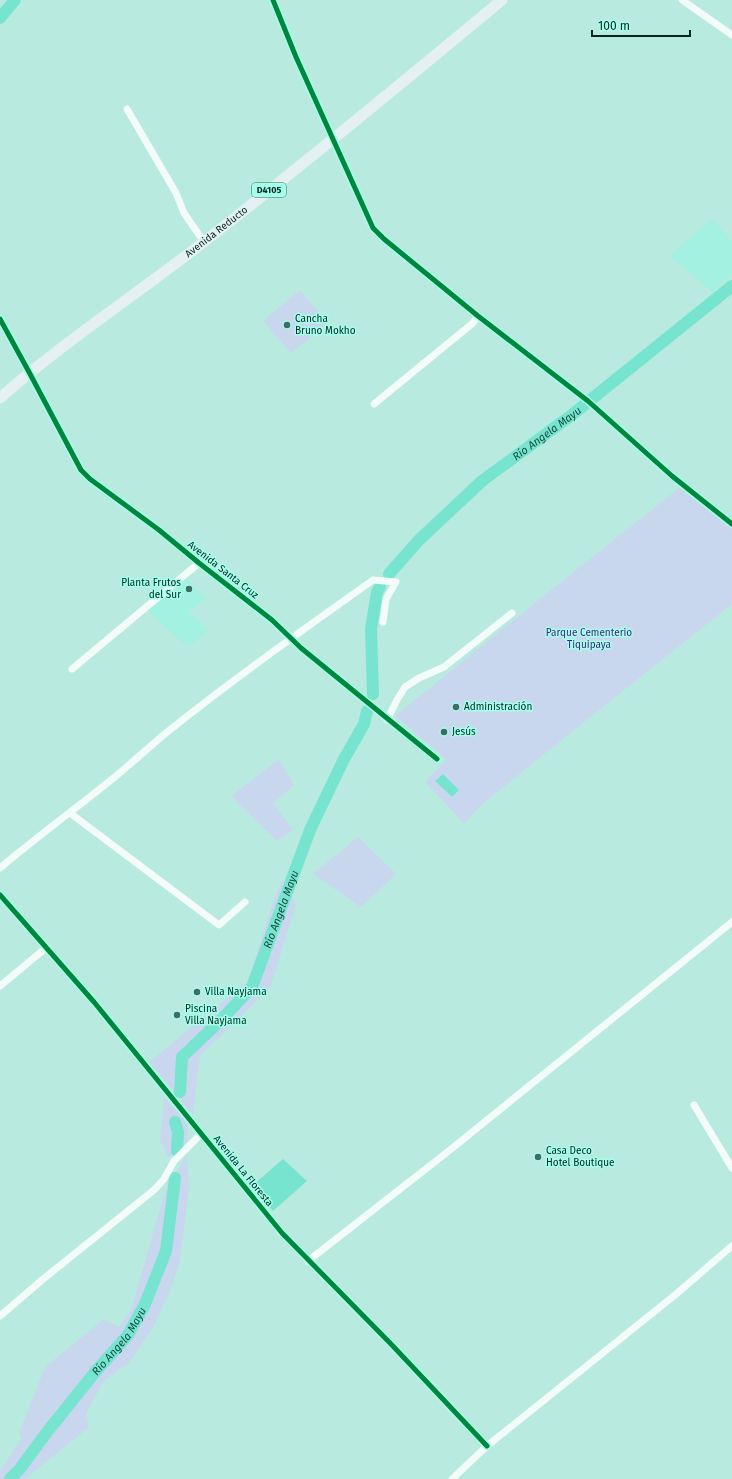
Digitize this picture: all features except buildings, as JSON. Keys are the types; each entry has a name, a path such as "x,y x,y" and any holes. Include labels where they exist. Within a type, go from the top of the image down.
{"main road":[{"name":"Avenida Reducto","path":"0,398 30,372 204,242 333,139 502,0"}],"street":[{"path":"273,0 296,57 373,228 384,239 478,316 588,401 678,480 732,524"},
{"path":"682,0 732,35"},
{"path":"127,109 176,193 184,213 204,242"},
{"path":"374,404 473,323 478,316"},
{"name":"Avenida Santa Cruz","path":"0,320 30,372 80,470 159,530 272,620 301,648 366,700 387,720 437,759"},
{"path":"72,669 199,563"},
{"path":"0,868 32,841 117,775 166,733 244,673 373,580 396,582 386,599 383,622"},
{"path":"387,720 406,686 419,678 444,667 512,613"},
{"path":"70,813 219,925 245,902"},
{"name":"Avenida La Floresta","path":"0,894 94,1002 282,1233 391,1344 487,1446"},
{"path":"308,1261 450,1150 732,922"},
{"path":"0,986 47,947"},
{"path":"694,1105 732,1168"},
{"path":"0,1316 42,1280 154,1190 164,1179 174,1161 201,1134"},
{"path":"456,1478 487,1446 675,1295 732,1246"}],"shaded area":[{"path":"712,219 732,241 732,275 713,292 669,256"},
{"path":"186,578 205,599 188,612 209,629 188,647 147,610 168,595"},
{"path":"443,774 459,790 452,797 435,781"},
{"path":"283,1159 307,1181 273,1211 252,1186"}],"green space":[{"path":"300,290 328,323 291,353 263,321"},
{"name":"Parque Cementerio Tiquipaya","path":"679,488 732,529 732,604 479,807 464,824 425,782 446,760 395,716"},
{"path":"279,759 294,785 273,803 293,830 277,841 231,796"},
{"path":"358,837 396,874 361,907 313,874"},
{"path":"283,879 296,905 270,988 200,1056 193,1115 149,1062 248,981 274,899"},
{"path":"164,1097 188,1124 187,1142 169,1158 160,1141"},
{"path":"187,1155 189,1188 180,1261 170,1291 154,1326 129,1363 104,1381 86,1413 89,1427 25,1479 0,1479 0,1471 21,1439 19,1433 45,1367 104,1319 119,1327 131,1310 165,1191"}],"waterway":[{"path":"0,18 15,0"},
{"name":"Río Angela Mayu","path":"389,574 419,540 482,481 573,414 732,286"},
{"name":"Río Angela Mayu","path":"373,694 371,629 377,592 380,587"},
{"name":"Río Angela Mayu","path":"180,1092 182,1057 220,1021 252,987 310,830 343,761 364,724 367,711"},
{"name":"Río Angela Mayu","path":"175,1122 178,1132 177,1151"},
{"name":"Río Angela Mayu","path":"10,1479 19,1470 47,1432 96,1371 128,1335 145,1304 166,1251 175,1178"}],"cycle path":[{"path":"273,0 296,57 373,228 384,239 478,316 588,401 672,476 732,524"},
{"path":"0,319 81,470 90,479 159,530 272,620 301,648 437,759"},
{"path":"0,895 94,1002 282,1233 391,1344 487,1446"}],"place":[{"name":"Cancha Bruno Mokho","path":"287,325"},
{"name":"Planta Frutos del Sur","path":"189,589"},
{"name":"Administración","path":"456,707"},
{"name":"Jesús","path":"444,732"},
{"name":"Villa Nayjama","path":"197,992"},
{"name":"Piscina Villa Nayjama","path":"177,1015"},
{"name":"Casa Deco Hotel Boutique","path":"538,1157"}]}
